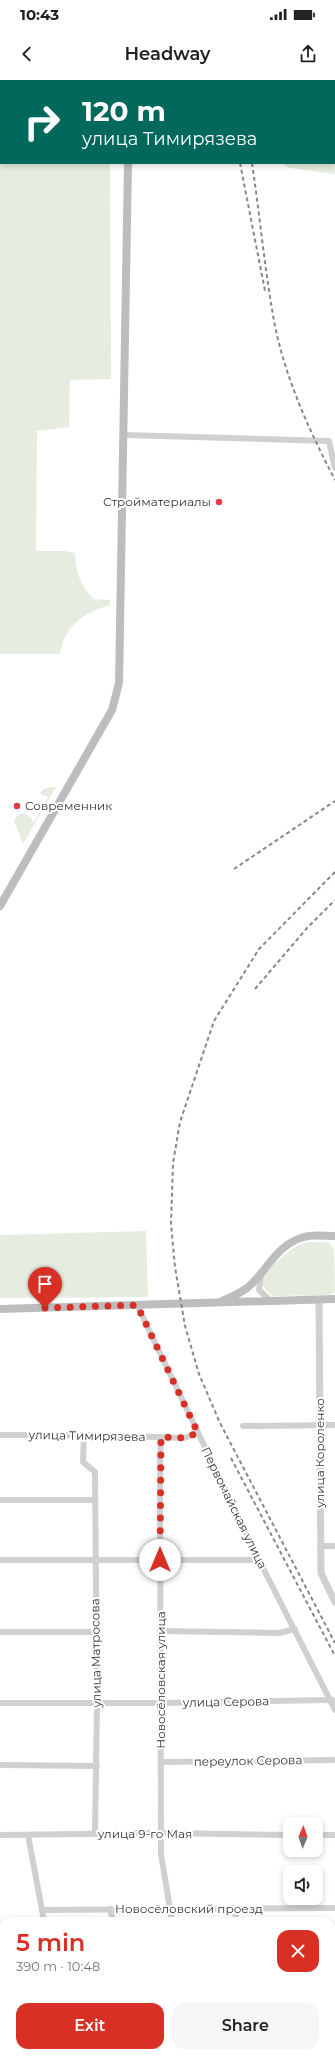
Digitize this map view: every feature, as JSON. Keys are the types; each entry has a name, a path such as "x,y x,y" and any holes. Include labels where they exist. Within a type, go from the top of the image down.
{"main road":[{"path":"0,906 112,710 119,683 128,164"},
{"path":"214,1304 236,1296 248,1287 278,1251 291,1241 306,1236 335,1236"},
{"path":"0,1309 214,1304 335,1299"}],"street":[{"path":"124,435 329,441 335,468"},
{"path":"262,1270 259,1290 271,1301"},
{"name":"улица Короленко","path":"319,1300 321,1574 335,1602"},
{"name":"Первомайская улица","path":"137,1305 259,1560 332,1700 335,1710"},
{"path":"243,1426 335,1425"},
{"name":"улица Тимирязева","path":"0,1435 84,1435 184,1438 198,1433"},
{"name":"улица Матросова","path":"84,1435 83,1462 95,1472 97,1703 96,1834"},
{"name":"Новосёловская улица","path":"161,1437 161,1854 171,1917"},
{"path":"0,1500 95,1500"},
{"path":"320,1546 335,1546"},
{"path":"0,1560 259,1560"},
{"path":"160,1631 279,1633 295,1629"},
{"path":"0,1632 96,1632"},
{"name":"улица Серова","path":"0,1703 161,1704 332,1700"},
{"name":"переулок Серова","path":"161,1762 335,1760"},
{"path":"0,1765 96,1766"},
{"name":"улица 9-го Мая","path":"0,1835 162,1833 283,1835"},
{"path":"28,1835 43,1917"},
{"path":"323,1835 335,1835"},
{"name":"Новосёловский проезд","path":"42,1910 335,1908"},
{"path":"234,1909 236,1917"},
{"path":"110,1910 112,1917"}],"shaded area":[{"path":"0,164 110,164 111,379 70,380 69,427 37,431 36,551 66,551 75,553 76,566 85,589 94,599 110,600 110,605 84,616 77,622 66,636 62,644 60,654 0,654"},
{"path":"284,164 335,164 335,174 289,168"},
{"path":"50,787 56,787 23,844 14,821 16,817 23,813 32,818 32,821 34,822 48,797 40,794 42,790"},
{"path":"146,1231 148,1297 0,1298 0,1235"},
{"path":"328,1242 334,1249 335,1291 330,1295 273,1296 268,1292 262,1282 263,1278 267,1272 286,1254 304,1243"}],"railway":[{"path":"240,164 265,291"},
{"path":"252,164 268,286 280,346 292,386 335,480"},
{"path":"234,869 335,801"},
{"path":"335,872 259,949 214,1021 180,1122 173,1163 171,1224 175,1267 185,1326 199,1374 220,1423 335,1643"},
{"path":"255,989 307,928 335,900"},
{"path":"231,1458 335,1656"}],"place":[{"name":"Стройматериалы","path":"219,502"},
{"name":"Современник","path":"17,806"}],"route":[{"path":"45,1308 137,1305 198,1433 184,1438 161,1437 160,1560"}]}
